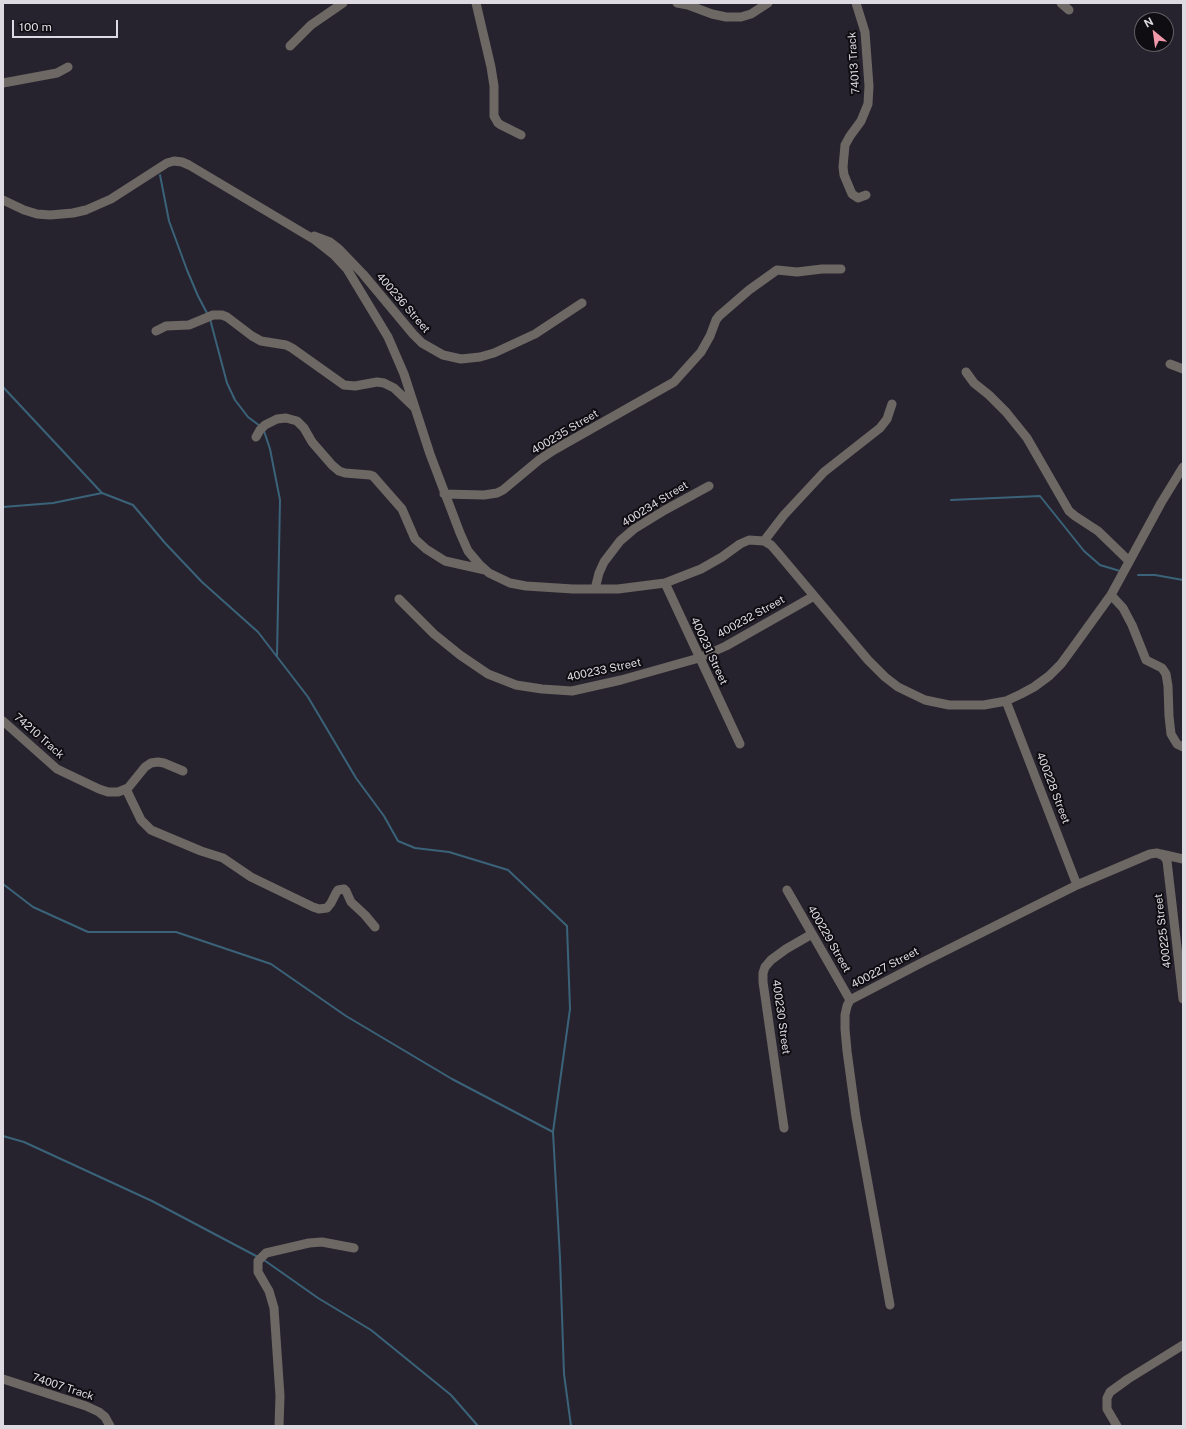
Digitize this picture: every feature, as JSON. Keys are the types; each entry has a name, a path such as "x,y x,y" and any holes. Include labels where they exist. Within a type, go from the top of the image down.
{"street":[{"path":"290,46 315,22 343,3"},
{"path":"476,3 492,68 494,86 494,116 496,121 501,125 521,135"},
{"path":"677,3 726,17 741,17 751,14 765,4"},
{"name":"74013 Track","path":"856,3 865,32 869,86 868,104 861,121 845,145 843,167 844,176 852,194 858,198 866,195"},
{"path":"1061,3 1069,10"},
{"path":"3,83 44,76 68,67"},
{"path":"3,200 24,210 37,214 50,215 74,213 97,206 111,199 167,163 174,161 182,162 197,170 302,232 334,255 351,275 388,337 404,374 444,494 460,534 468,550 479,564 487,570 498,578 510,583 526,586 573,589 618,589 665,583 701,569 722,557 740,544 749,540 764,541 771,545 868,660 885,677 903,689 925,700 949,705 984,705 1006,701 1034,687 1049,676 1061,664 1111,595 1183,466"},
{"name":"400236 Street","path":"302,232 330,242 339,249 363,274 413,334 422,343 443,355 461,359 480,357 494,353 534,334 582,303"},
{"name":"400235 Street","path":"444,494 484,495 497,493 503,490 539,460 554,450 674,382 701,352 719,316 749,290 774,272 780,270 797,272 822,269 840,269"},
{"path":"156,331 166,326 189,324 213,315 222,315 227,317 252,336 261,340 286,345 292,348 344,385 355,386 377,382 384,383 394,388 416,408"},
{"path":"1170,364 1183,369"},
{"path":"966,372 974,384 989,395 1006,412 1026,438 1069,511 1098,531 1129,561"},
{"path":"764,541 784,515 824,472 880,428 887,419 892,404"},
{"path":"256,437 260,430 277,419 286,418 298,421 316,446 339,471 371,475 378,482 402,509 415,539 426,549 445,561 487,570"},
{"name":"400234 Street","path":"595,589 599,573 604,562 620,541 634,529 709,486"},
{"name":"400231 Street","path":"665,583 699,658 729,731 740,744"},
{"path":"1111,595 1123,608 1130,620 1137,634 1146,660 1162,668 1166,674 1172,734 1177,744 1183,747"},
{"name":"400232 Street","path":"699,658 726,646 814,596"},
{"name":"400233 Street","path":"399,598 434,634 460,656 488,674 516,684 542,689 572,691 621,680 699,658"},
{"name":"400228 Street","path":"1006,701 1077,885"},
{"name":"74210 Track","path":"3,721 57,769 108,792 118,792 126,789"},
{"path":"183,772 164,763 151,763 145,767 126,789 141,820 151,830 201,851 223,858 251,877 319,909 327,908 338,890 344,889 351,902 375,927"},
{"name":"400227 Street","path":"890,1305 856,1117 849,1066 845,1015 850,1000 1077,885 1150,854 1164,857"},
{"path":"1164,857 1183,859"},
{"name":"400225 Street","path":"1164,857 1182,981 1183,999"},
{"name":"400229 Street","path":"787,890 850,1000"},
{"name":"400230 Street","path":"784,1128 763,982 763,973 771,960 812,934"},
{"path":"279,1426 280,1396 274,1308 269,1291 258,1272 258,1261 266,1253 309,1243 322,1242 354,1248"},
{"path":"1117,1426 1107,1409 1107,1398 1110,1392 1183,1345"},
{"name":"74007 Track","path":"3,1379 86,1406 99,1412 110,1426"}],"waterway":[{"path":"160,175 169,221 187,270 208,315"},
{"path":"210,319 227,383 235,400 248,417 260,426"},
{"path":"3,387 102,493"},
{"path":"264,431 270,449 280,500 277,656"},
{"path":"3,507 53,503 102,493 133,505 165,543 202,582 258,632 308,697 356,778 384,816 398,841 415,848 449,852 508,870 567,926 570,1009 553,1132 560,1258 564,1374 571,1426"},
{"path":"951,500 1040,496 1084,551 1100,565 1120,571"},
{"path":"1138,575 1155,575 1183,580"},
{"path":"3,884 33,907 88,932 176,932 271,964 346,1016 452,1079 553,1132"},
{"path":"3,1136 24,1142 152,1201 258,1257"},
{"path":"264,1260 318,1298 371,1330 451,1395 478,1426"}]}
